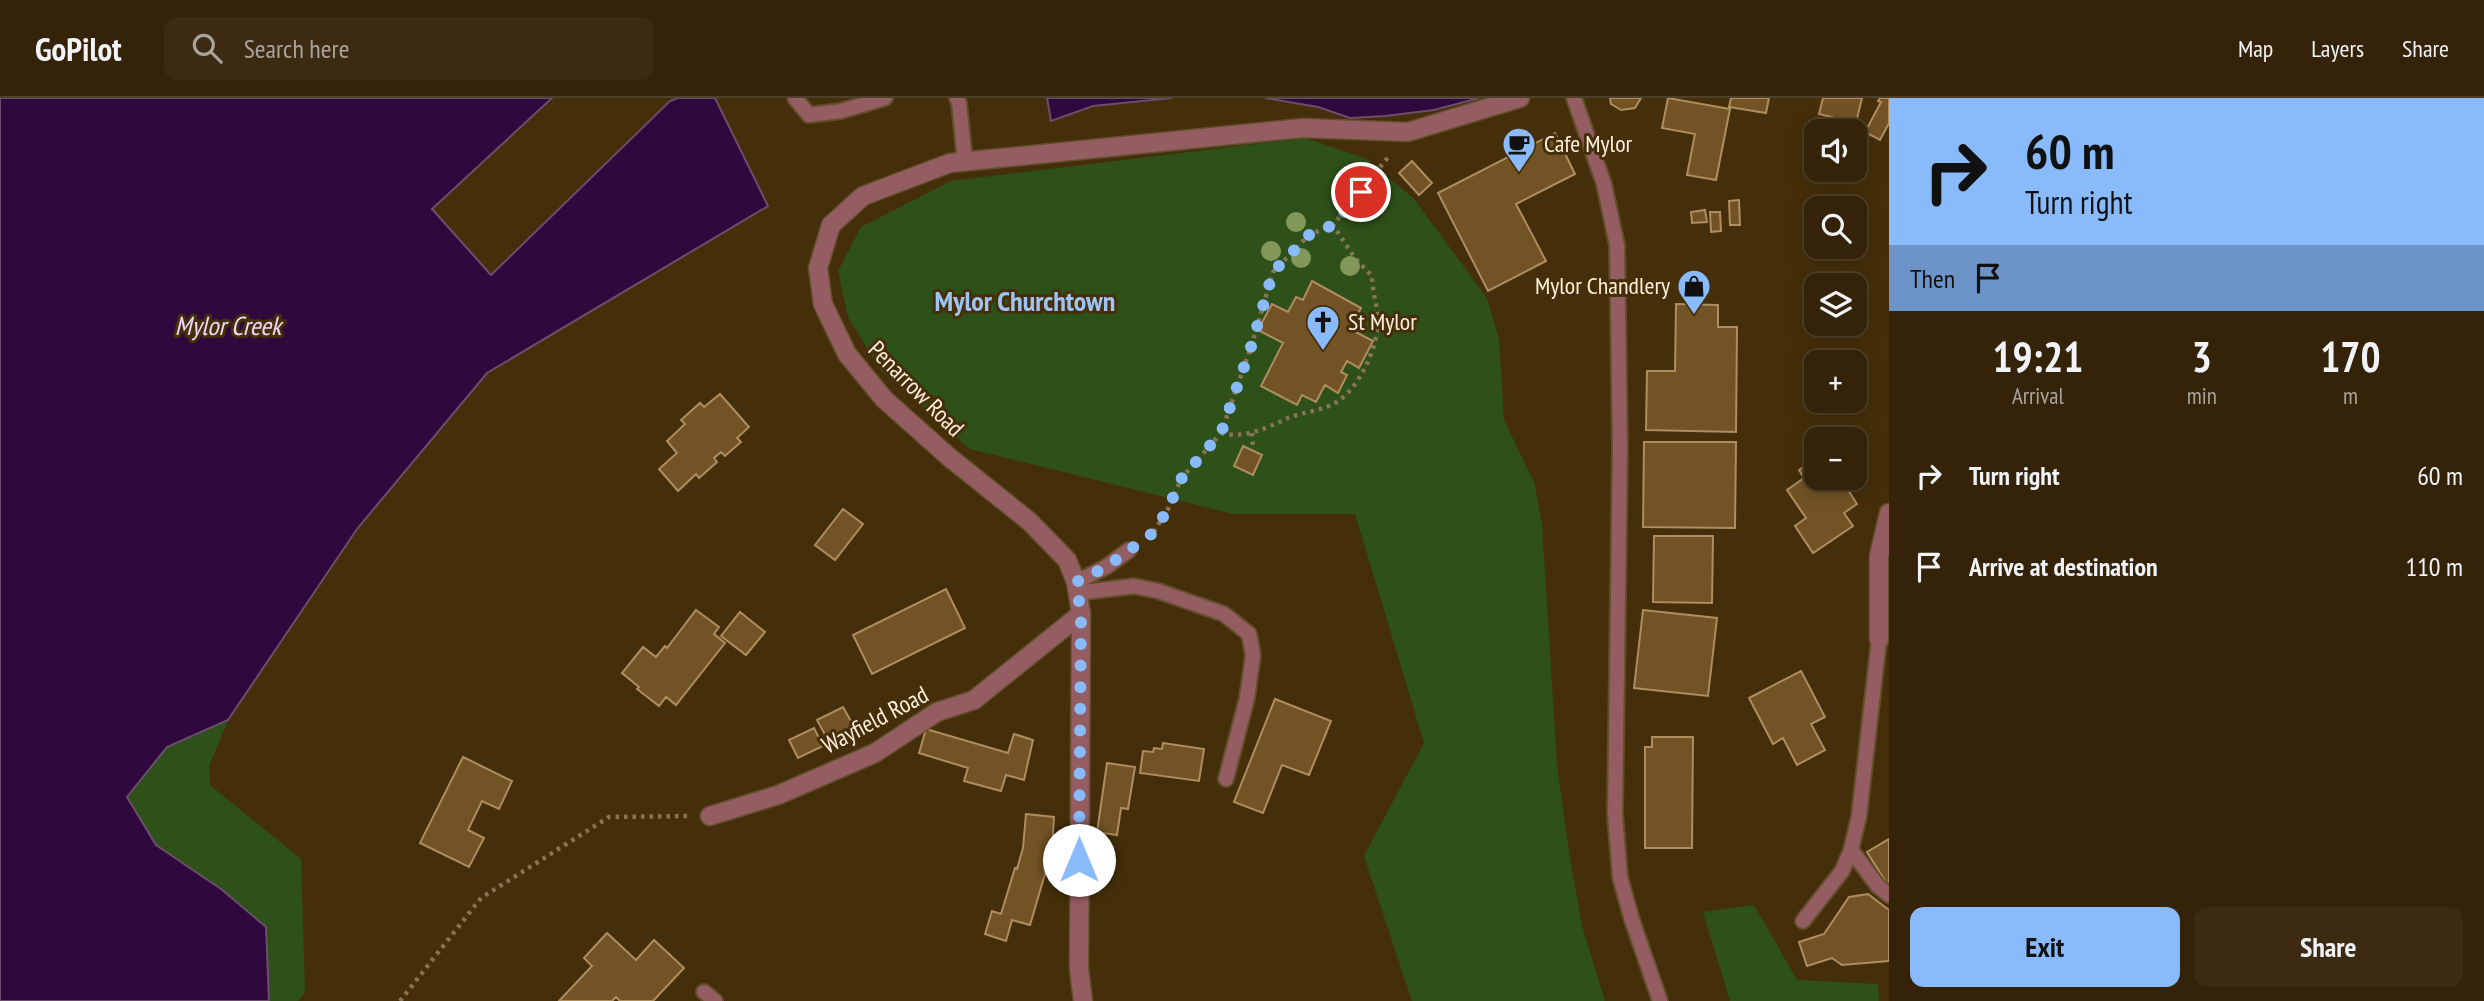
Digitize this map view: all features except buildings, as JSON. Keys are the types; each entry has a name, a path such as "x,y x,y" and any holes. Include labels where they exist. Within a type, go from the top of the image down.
{"street":[{"name":"Penarrow Road","path":"1083,1001 1079,969 1081,614 1076,587 1067,560 1029,521 948,457 884,399 847,354 823,304 818,268 831,225 863,195 950,163 1303,128 1408,132 1520,98"},
{"path":"1879,640 1879,556 1889,513"},
{"name":"Wayfield Road","path":"710,816 778,795 874,753 937,712 974,700 1081,614"}],"lane":[{"path":"795,98 809,115 841,111 885,98"},
{"path":"957,98 965,161"},
{"path":"1574,98 1604,184 1617,245 1620,448 1615,814 1620,877 1660,1001"},
{"path":"1076,587 1129,550"},
{"path":"1076,587 1134,586 1158,591 1224,614 1249,634 1253,655 1247,698 1226,779"},
{"path":"1803,921 1842,872 1851,850 1859,816 1879,640"},
{"path":"1851,850 1878,886 1889,895"}],"path":[{"path":"1129,550 1153,533 1168,509 1181,479 1221,433 1252,344 1273,272 1309,235 1333,225 1408,132"},
{"path":"1221,433 1235,437 1252,433 1298,414 1335,403 1357,383 1374,345 1378,319 1372,294 1372,276 1354,257 1333,225"},
{"path":"1252,433 1253,448"},
{"path":"400,1001 481,898 609,817 710,816"}],"green space":[{"path":"1305,138 1367,159 1414,199 1487,298 1499,339 1504,420 1534,482 1542,524 1557,765 1582,926 1605,1001 1412,1001 1364,856 1424,743 1355,514 1233,514 970,449 881,371 848,317 838,271 861,227 951,181"},
{"path":"228,720 209,766 210,785 301,859 305,992 298,1001 269,1001 266,926 221,889 156,845 127,797 167,747"},
{"path":"1754,905 1797,980 1878,984 1879,1001 1730,1001 1703,912"}],"water":[{"name":"Mylor Creek","path":"0,98 552,98 432,209 491,275 670,101 678,98 715,98 768,206 487,373 357,529 228,720 167,747 127,797 156,845 221,889 266,927 269,1001 0,1001"},
{"path":"1047,98 1172,98 1093,106 1051,121"},
{"path":"1265,98 1479,98 1434,110 1350,118 1318,107"}],"place":[{"name":"Cafe Mylor","path":"1519,174"},
{"name":"Mylor Chandlery","path":"1694,316"},
{"name":"St Mylor","path":"1323,352"}],"district":[{"name":"Mylor Churchtown","path":"1025,301"}],"route":[{"path":"1079,860 1081,614 1076,582 1106,567 1153,533 1168,509 1181,479 1221,433 1252,344 1273,272 1309,235 1333,225 1361,192"}]}
